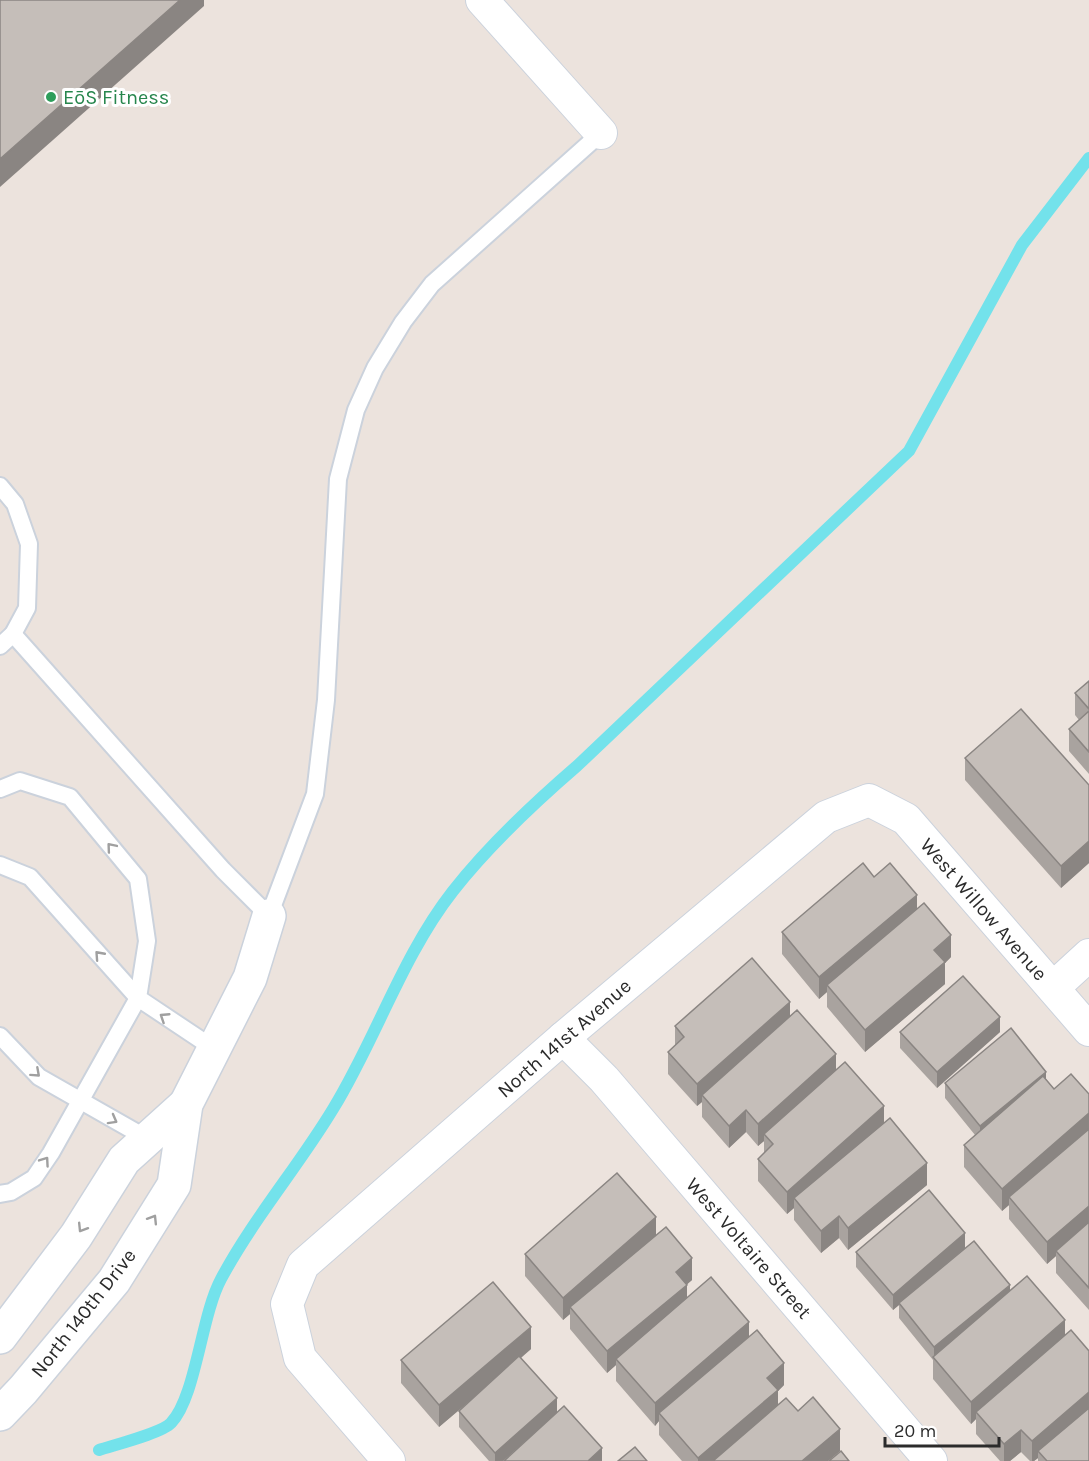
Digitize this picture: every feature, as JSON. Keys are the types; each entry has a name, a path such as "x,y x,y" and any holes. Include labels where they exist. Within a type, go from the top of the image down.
{"street":[{"path":"482,0 600,133"},
{"name":"West Willow Avenue","path":"869,800 906,819 1089,1030"},
{"name":"North 141st Avenue","path":"389,1461 300,1358 287,1304 303,1265 563,1038 826,817 869,800"},
{"name":"North 140th Drive","path":"0,1413 23,1390 114,1281 174,1185 186,1104 250,978 268,916"},
{"path":"1053,988 1089,955"},
{"name":"West Voltaire Street","path":"563,1038 604,1079 931,1461"},
{"name":"North 140th Drive","path":"0,1337 76,1236 124,1160 186,1104"}],"lane":[{"path":"14,634 223,870 268,916 315,794 326,700 338,479 356,410 386,349 432,284 600,133"},
{"path":"0,486 15,504 29,544 27,608 14,634 0,646"},
{"path":"0,789 20,781 70,797 138,879 147,941 138,998 51,1153 34,1178 11,1192 0,1194"},
{"path":"0,865 30,878 138,998 213,1048"},
{"path":"0,1036 39,1077 148,1139"}],"building":[{"name":"EōS Fitness","path":"0,0 180,0 0,159"},
{"path":"1089,681 1089,709 1075,693"},
{"path":"1021,709 1089,785 1089,841 1061,866 965,758"},
{"path":"1089,711 1089,752 1069,729"},
{"path":"863,863 874,877 890,863 917,895 819,977 782,932"},
{"path":"924,903 951,935 934,950 945,962 865,1030 827,985"},
{"path":"752,958 790,1002 697,1084 668,1052 684,1037 675,1026"},
{"path":"963,976 1000,1017 937,1072 900,1032"},
{"path":"797,1010 836,1054 758,1124 746,1110 729,1126 702,1095"},
{"path":"1011,1028 1046,1072 980,1126 945,1083"},
{"path":"845,1062 884,1106 787,1192 758,1159 773,1144 764,1134"},
{"path":"1071,1074 1089,1094 1089,1113 1002,1189 964,1145 1043,1076 1054,1089"},
{"path":"890,1118 927,1163 848,1228 839,1216 821,1231 794,1198"},
{"path":"1089,1129 1089,1206 1047,1242 1009,1197"},
{"path":"617,1173 656,1217 563,1298 525,1254"},
{"path":"929,1190 965,1233 893,1295 856,1252"},
{"path":"1089,1222 1089,1288 1056,1251"},
{"path":"666,1227 692,1258 676,1272 687,1285 607,1351 570,1307"},
{"path":"974,1241 1010,1285 934,1347 899,1303"},
{"path":"1027,1276 1065,1320 971,1402 933,1357"},
{"path":"711,1277 749,1322 655,1403 616,1359"},
{"path":"493,1282 531,1327 439,1405 401,1360"},
{"path":"757,1330 784,1363 767,1378 778,1390 698,1458 659,1413"},
{"path":"1071,1330 1089,1351 1089,1392 1032,1441 1021,1430 1004,1444 976,1412"},
{"path":"519,1356 557,1398 495,1453 459,1411"},
{"path":"813,1397 840,1429 802,1461 713,1461 786,1398 798,1411"},
{"path":"564,1406 602,1448 588,1461 504,1461"},
{"path":"1089,1408 1089,1461 1047,1461 1038,1451"},
{"path":"635,1447 647,1461 618,1461"},
{"path":"841,1451 849,1461 829,1461"}],"waterway":[{"path":"99,1450 158,1431 171,1423 180,1411 193,1376 208,1313 221,1279 247,1235 333,1109 363,1055 404,970 435,916 453,891 481,857 528,810 909,451 1022,245 1089,158"}],"place":[{"name":"EōS Fitness","path":"51,97"}]}
